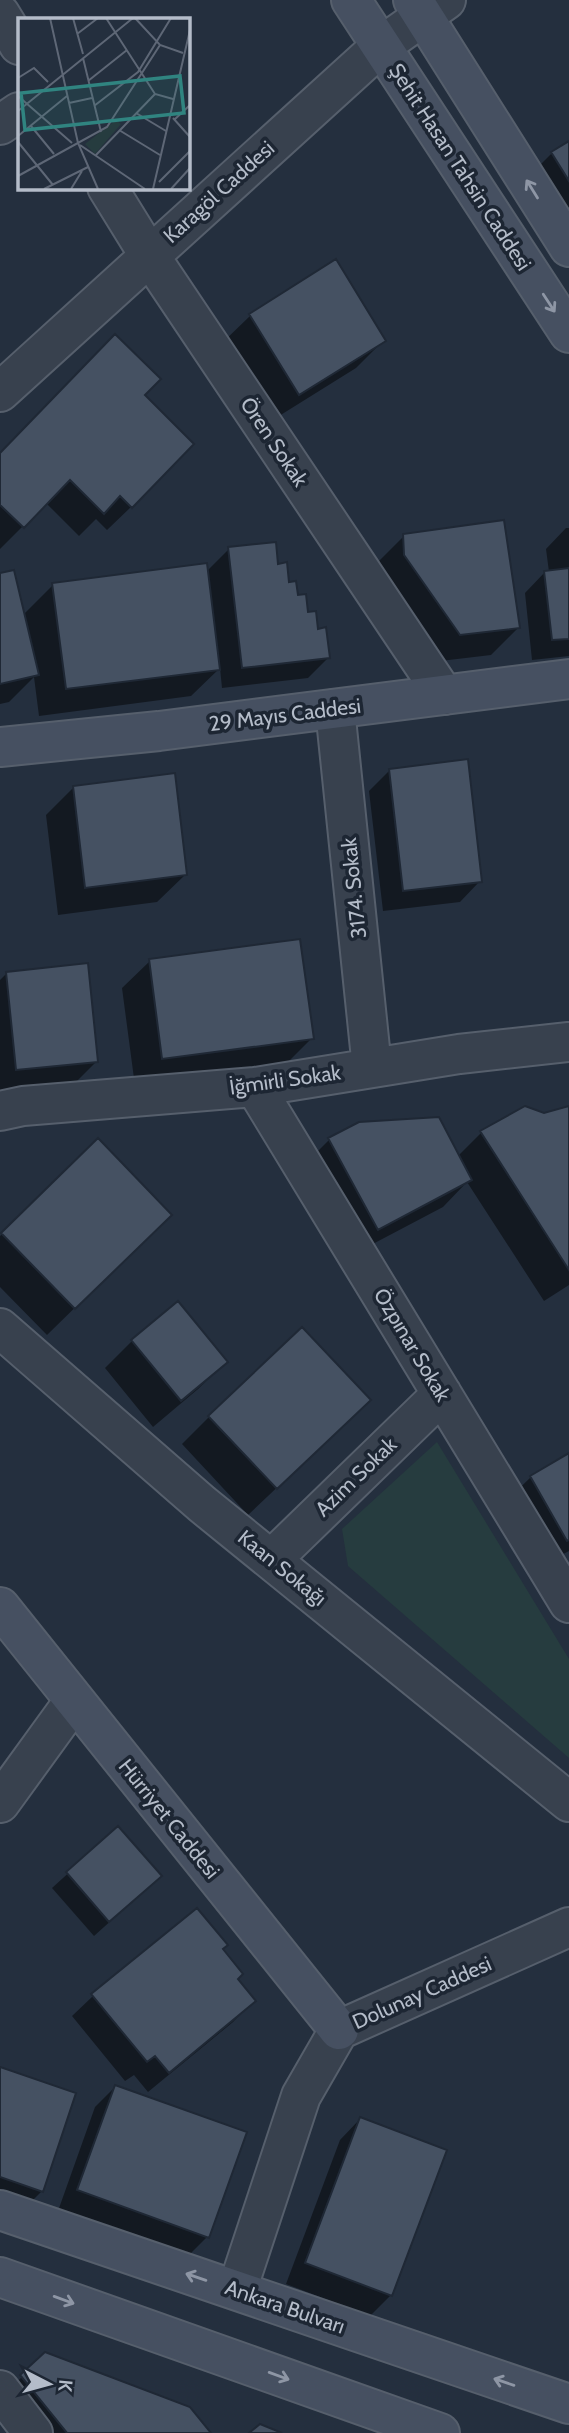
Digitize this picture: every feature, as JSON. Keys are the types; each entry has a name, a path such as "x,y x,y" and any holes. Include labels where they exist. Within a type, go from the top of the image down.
{"main road":[{"name":"Şehit Hasan Tahsin Caddesi","path":"351,0 569,333"},
{"path":"427,5 569,247"},
{"name":"29 Mayıs Caddesi","path":"0,747 159,731 569,679"},
{"name":"Hürriyet Caddesi","path":"0,1607 339,2030"},
{"name":"Ankara Bulvarı","path":"0,2210 569,2404"},
{"path":"0,2277 440,2433"}],"street":[{"name":"Karagöl Caddesi","path":"0,392 427,5"},
{"path":"0,14 18,43"},
{"path":"0,125 18,113"},
{"name":"Ören Sokak","path":"108,189 149,255 444,695"},
{"name":"3174. Sokak","path":"335,709 372,1068"},
{"name":"İğmirli Sokak","path":"0,1111 23,1106 254,1087 459,1054 569,1042"},
{"name":"Özpınar Sokak","path":"254,1087 569,1603"},
{"name":"Kaan Sokağı","path":"0,1328 202,1504 569,1802"},
{"name":"Azim Sokak","path":"271,1560 442,1394"},
{"path":"0,1803 74,1701"},
{"name":"Dolunay Caddesi","path":"237,2290 301,2096 339,2030 569,1927"},
{"path":"0,2390 33,2433"}],"green space":[{"path":"437,1442 569,1659 569,1758 348,1566 342,1529"}],"building":[{"path":"569,141 569,181 551,152"},
{"path":"336,259 386,341 299,395 249,314"},
{"path":"115,334 161,379 145,395 194,444 132,508 120,496 104,514 70,480 24,528 0,505 0,453"},
{"path":"504,520 520,628 460,635 404,555 403,534"},
{"path":"276,542 278,564 287,562 289,582 296,581 298,595 306,594 308,612 316,611 318,629 326,627 330,658 242,668 228,547"},
{"path":"207,563 220,670 66,689 52,583"},
{"path":"569,568 569,639 552,640 544,571"},
{"path":"14,570 39,675 0,684 0,573"},
{"path":"468,759 482,882 403,891 389,769"},
{"path":"175,773 187,875 85,888 73,786"},
{"path":"300,939 314,1039 162,1059 149,959"},
{"path":"88,963 98,1062 16,1070 6,972"},
{"path":"525,1106 544,1113 569,1106 569,1270 480,1131"},
{"path":"439,1117 472,1180 378,1230 328,1138 359,1122"},
{"path":"98,1138 172,1215 75,1309 1,1233"},
{"path":"178,1301 228,1362 181,1401 131,1340"},
{"path":"302,1327 371,1400 277,1489 208,1416"},
{"path":"569,1453 569,1540 567,1541 530,1476"},
{"path":"118,1826 162,1876 109,1922 66,1872"},
{"path":"197,1908 228,1945 223,1949 243,1974 238,1979 256,2001 169,2073 155,2056 147,2062 91,1994"},
{"path":"0,2067 76,2093 43,2192 0,2177"},
{"path":"115,2085 247,2132 209,2238 77,2190"},
{"path":"360,2117 447,2150 392,2296 305,2263"},
{"path":"45,2352 190,2407 211,2433 67,2433 20,2375"},
{"path":"260,2424 282,2433 249,2433"}]}
